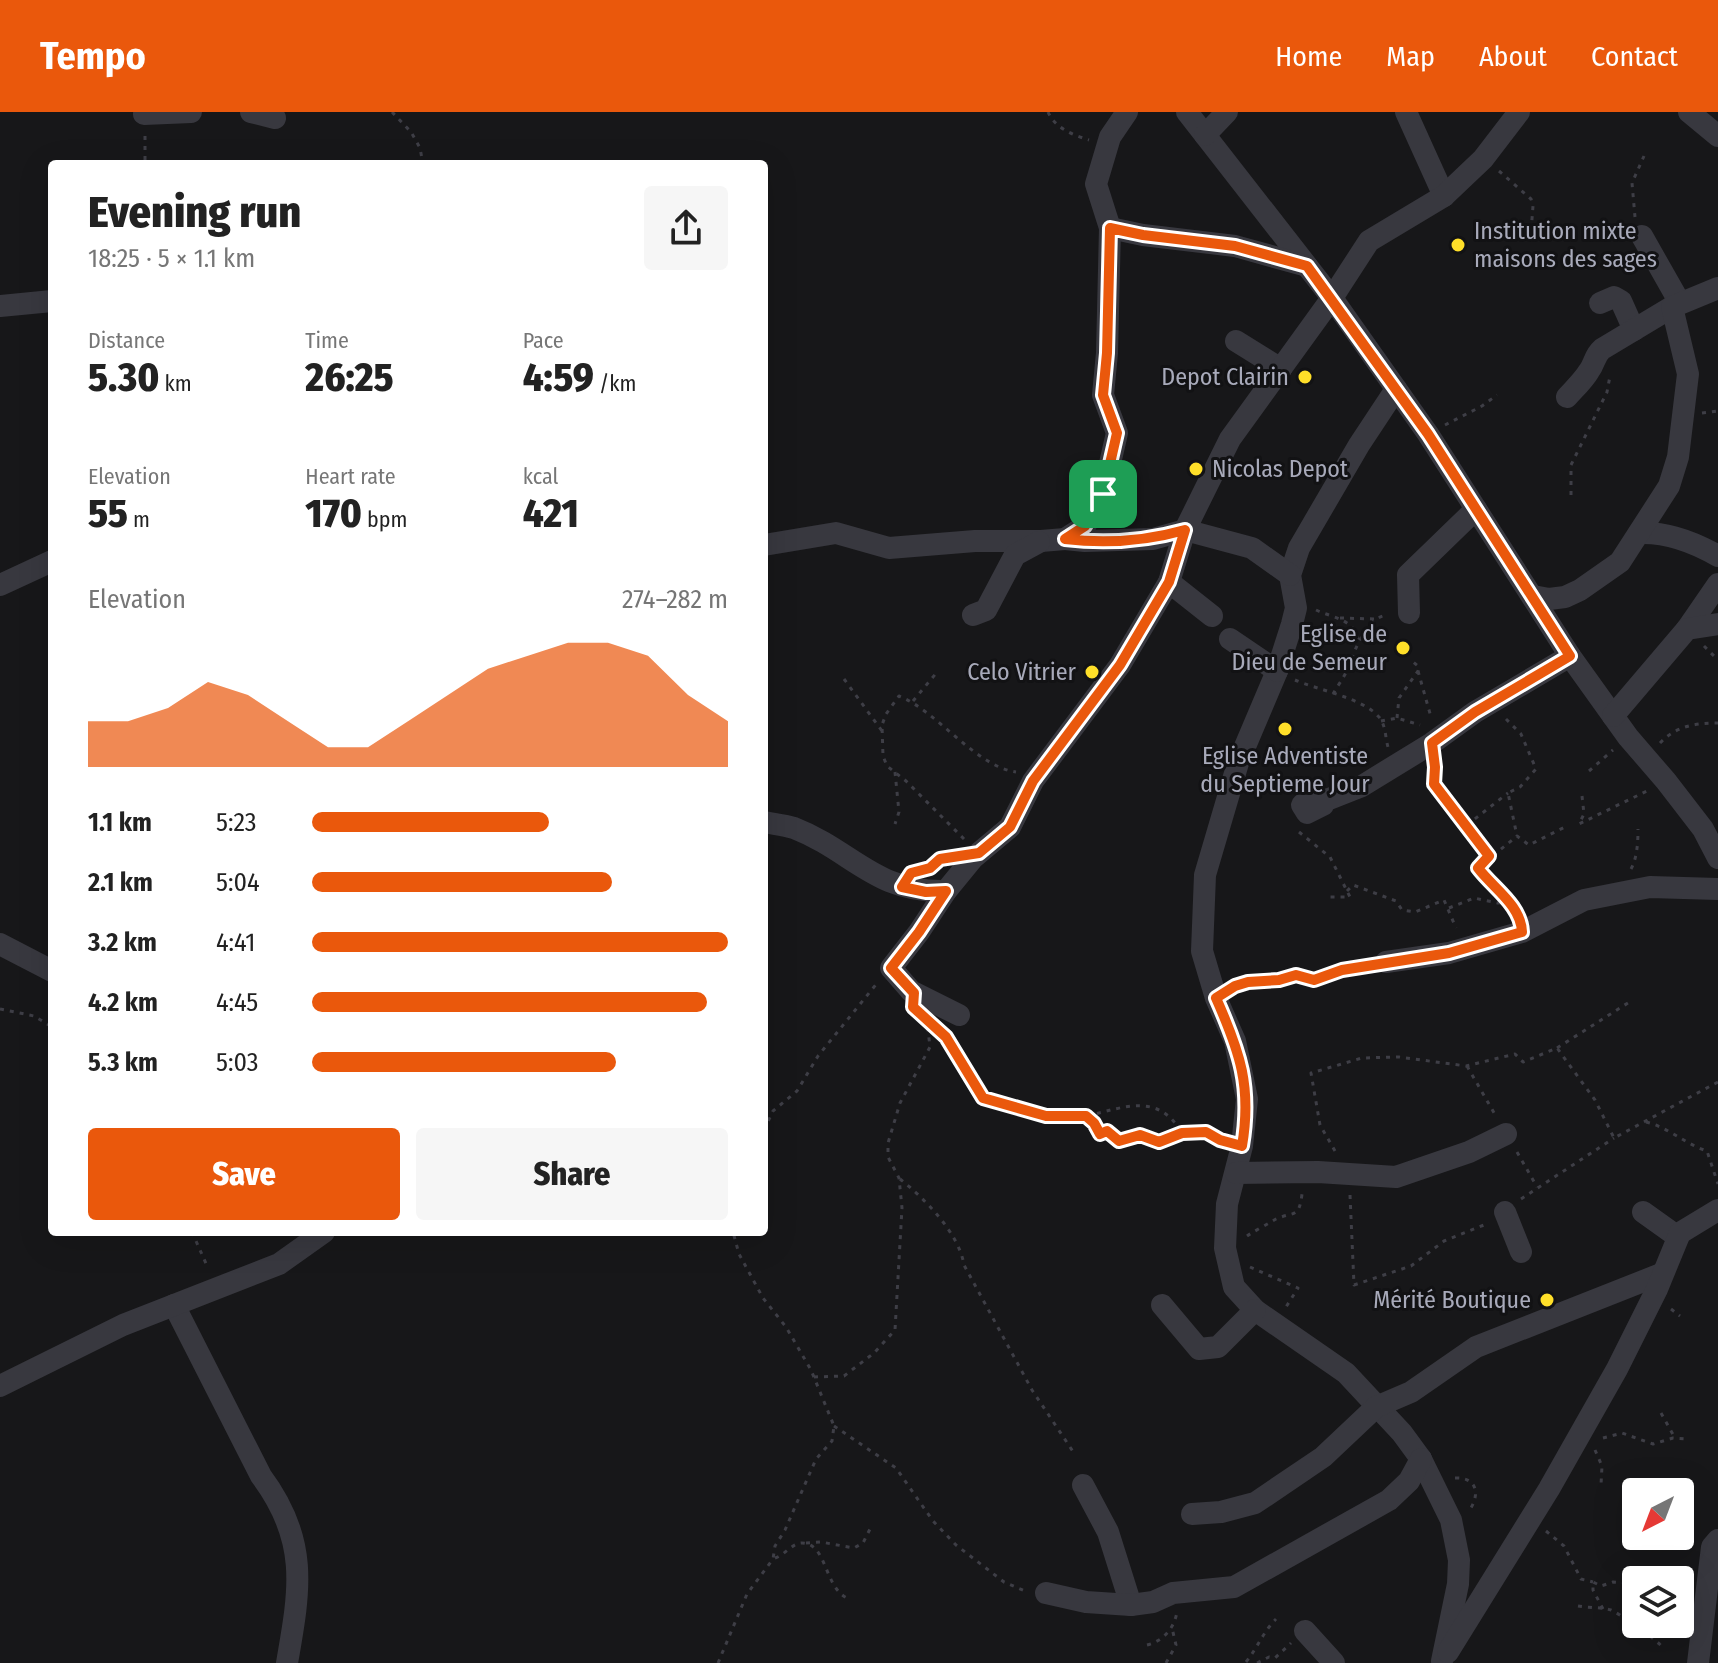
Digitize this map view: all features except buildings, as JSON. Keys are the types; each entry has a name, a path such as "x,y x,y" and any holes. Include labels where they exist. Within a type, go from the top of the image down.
{"street":[{"path":"144,114 191,112"},
{"path":"251,112 275,118"},
{"path":"1065,539 1085,526 1103,494 1117,433 1103,395 1110,228 1096,184 1110,137 1127,112"},
{"path":"1187,112 1332,298 1428,434 1570,656 1628,737 1703,829 1718,858"},
{"path":"1205,135 1227,112"},
{"path":"1406,112 1444,196"},
{"path":"959,1015 914,993 891,968 946,891 979,853 1010,827 1033,781 1120,665 1169,582 1185,530 1230,439 1332,298 1369,241 1444,196 1483,159 1519,112"},
{"path":"1689,112 1718,136"},
{"path":"1110,228 1168,239 1235,246 1307,266"},
{"path":"1533,596 1549,599 1580,590 1620,562 1669,486 1678,457 1688,374 1676,305 1642,236"},
{"path":"1567,397 1592,367 1599,351 1676,305 1718,288"},
{"path":"1600,303 1614,297 1621,301 1634,330"},
{"path":"0,306 48,301"},
{"path":"1236,341 1281,369"},
{"path":"1396,389 1359,445 1299,548 1290,575 1296,608 1277,671 1238,763 1205,875 1202,951 1216,998 1235,1041 1247,1099 1242,1146 1227,1204 1234,1287 1255,1310 1346,1373 1402,1433 1421,1459 1451,1520 1459,1560 1458,1584 1442,1662"},
{"path":"1399,614 1408,575 1476,509"},
{"path":"768,544 836,533 889,548 975,541 1153,539 1185,530 1252,548 1290,575"},
{"path":"1639,533 1657,533 1702,547 1718,556"},
{"path":"973,615 986,610 1015,555 1041,541"},
{"path":"0,585 48,563"},
{"path":"1169,582 1212,616"},
{"path":"1613,716 1687,629 1718,584"},
{"path":"1687,629 1718,624"},
{"path":"1230,639 1277,671"},
{"path":"1315,809 1302,805 1308,800 1324,801 1362,786 1570,656"},
{"path":"768,823 806,834 882,879 902,887 926,892 946,891"},
{"path":"1386,962 1458,950 1522,932 1584,900 1650,887 1718,889"},
{"path":"0,944 48,969"},
{"path":"1236,1173 1318,1172 1396,1177 1469,1152 1506,1134"},
{"path":"1442,1662 1529,1520 1583,1440 1657,1289 1680,1233 1718,1210"},
{"path":"1505,1212 1521,1252"},
{"path":"1643,1212 1678,1237"},
{"path":"0,1386 123,1325 279,1264 318,1236"},
{"path":"1192,1514 1221,1512 1255,1503 1323,1457 1376,1407 1411,1392 1476,1347 1661,1274"},
{"path":"174,1305 261,1476 279,1499 293,1532 298,1598 287,1663"},
{"path":"1162,1305 1199,1349 1218,1347 1255,1310"},
{"path":"1046,1593 1086,1602 1131,1605 1153,1602 1173,1593 1234,1587 1389,1500 1409,1481 1421,1459"},
{"path":"1083,1485 1108,1532 1131,1605"},
{"path":"1698,1663 1712,1547 1718,1540"},
{"path":"1305,1631 1334,1663"}],"path":[{"path":"392,112 411,132 422,160"},
{"path":"1048,112 1051,119 1070,133 1089,140 1110,137"},
{"path":"144,114 145,160"},
{"path":"1642,236 1636,220 1632,183 1644,156"},
{"path":"1483,159 1531,199 1530,245"},
{"path":"1571,495 1571,465 1611,380 1599,351"},
{"path":"1428,434 1497,395"},
{"path":"1296,608 1339,618 1376,619 1399,614"},
{"path":"1339,618 1353,628 1358,636 1358,645"},
{"path":"1333,694 1358,645 1376,619"},
{"path":"1381,721 1397,718 1431,728 1419,667 1412,661"},
{"path":"913,701 938,671"},
{"path":"1277,671 1378,715 1395,766"},
{"path":"1397,718 1399,698 1418,671"},
{"path":"844,679 882,731"},
{"path":"979,853 887,766 883,756 882,731 886,714 899,696 913,701 952,734 1004,770 1015,771 1033,781"},
{"path":"1466,825 1520,787 1536,769 1521,734 1490,704"},
{"path":"1645,757 1669,733 1695,723 1718,723"},
{"path":"1589,771 1628,737"},
{"path":"1432,743 1434,784 1489,856"},
{"path":"895,772 899,812 895,824"},
{"path":"1582,796 1584,814 1579,824 1666,781"},
{"path":"1508,793 1517,836 1529,845 1565,827"},
{"path":"1315,809 1293,827 1330,857 1350,897 1327,897"},
{"path":"1617,893 1634,865 1638,829"},
{"path":"1517,836 1478,868 1522,920 1522,932"},
{"path":"902,887 911,873 930,868 940,859 979,853"},
{"path":"1347,891 1353,885 1396,901 1402,910 1415,912 1444,900 1458,936 1458,950"},
{"path":"1449,908 1474,898 1509,902"},
{"path":"1216,998 1248,982 1279,980 1296,975 1314,980 1342,970 1386,962"},
{"path":"768,1122 773,1111 797,1091 827,1045 891,968"},
{"path":"914,993 913,1007 946,1037 983,1098 1046,1116 1086,1116 1116,1107 1146,1106 1160,1109 1173,1118 1182,1133"},
{"path":"1411,1266 1354,1285 1349,1176 1320,1125 1311,1073 1362,1058 1399,1057 1466,1066 1515,1054 1523,1062 1557,1048 1631,1001"},
{"path":"0,1009 34,1016 48,1025"},
{"path":"814,1377 844,1376 874,1353 895,1330 902,1226 899,1178 888,1157 888,1143 900,1103 930,1047 928,1030"},
{"path":"1557,1048 1595,1100 1614,1138 1716,1083"},
{"path":"1086,1116 1100,1134 1107,1131 1119,1141 1140,1135 1159,1142 1182,1133 1206,1132 1242,1146"},
{"path":"1645,1122 1655,1124 1693,1147 1707,1151 1718,1184"},
{"path":"1276,1324 1298,1288 1252,1269 1229,1244 1244,1239 1251,1232 1261,1231 1278,1218 1292,1216 1300,1208 1302,1192 1318,1172"},
{"path":"899,1178 927,1200 962,1252 964,1265 1032,1390 1074,1453"},
{"path":"194,1236 217,1290"},
{"path":"718,1663 747,1594 773,1559 775,1546 816,1459 832,1441 834,1426 814,1377 786,1327 763,1298 739,1254 734,1236"},
{"path":"1661,1413 1675,1438"},
{"path":"834,1426 896,1468 933,1521 956,1545 1004,1582 1030,1594 1046,1593"},
{"path":"1583,1440 1622,1433 1653,1444 1675,1438 1689,1439"},
{"path":"1583,1440 1602,1466 1601,1485"},
{"path":"1529,1520 1564,1546 1581,1579 1601,1586 1622,1582"},
{"path":"773,1559 799,1543 821,1542 854,1548 863,1543 871,1527"},
{"path":"806,1543 821,1555 831,1586 847,1598"},
{"path":"1593,1582 1593,1590 1603,1609"},
{"path":"1147,1645 1155,1643 1172,1628 1178,1610 1199,1589"},
{"path":"1578,1606 1609,1609 1622,1617"},
{"path":"1246,1662 1263,1633 1276,1619"},
{"path":"1166,1663 1176,1645 1172,1628"},
{"path":"1656,1638 1664,1649"},
{"path":"1257,1663 1269,1657"}],"place":[{"name":"Institution mixte maisons des sages","path":"1458,245"},
{"name":"Depot Clairin","path":"1305,377"},
{"name":"Nicolas Depot","path":"1196,469"},
{"name":"Eglise de Dieu de Semeur","path":"1403,648"},
{"name":"Celo Vitrier","path":"1092,672"},
{"name":"Eglise Adventiste du Septieme Jour","path":"1285,729"},
{"name":"Mérité Boutique","path":"1547,1300"}],"route":[{"path":"1110,228 1193,243 1235,246 1307,266 1428,434 1570,656 1475,712 1432,743 1434,784 1489,856 1478,868 1522,920 1522,932 1449,953 1342,970 1314,980 1296,975 1279,980 1248,982 1216,998 1235,1041 1247,1099 1242,1146 1206,1132 1182,1133 1159,1142 1140,1135 1119,1141 1107,1131 1100,1134 1086,1116 1046,1116 983,1098 946,1037 913,1007 914,993 891,968 946,891 926,892 902,887 911,873 930,868 940,859 979,853 1010,827 1033,781 1120,665 1169,582 1185,530 1153,539 1065,539 1085,526 1103,494 1117,433 1103,395 1110,228"}]}
